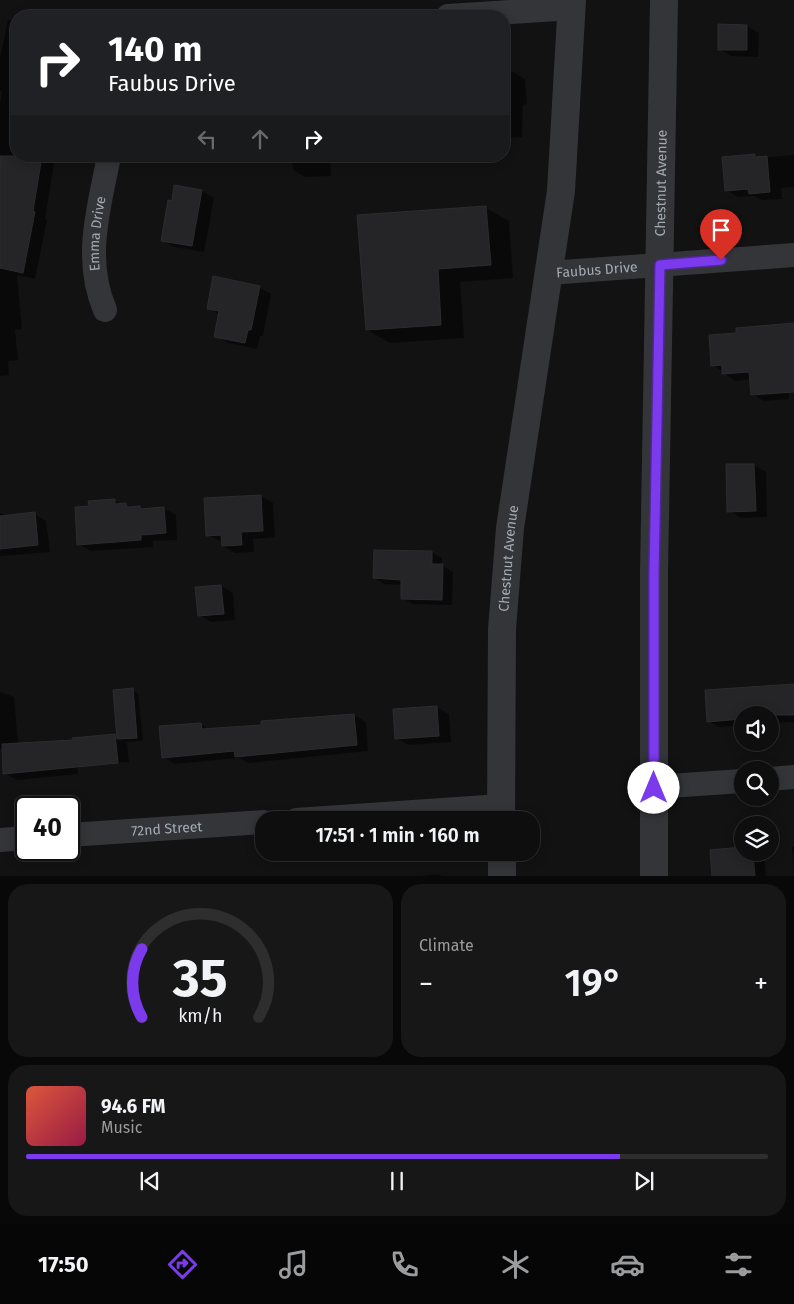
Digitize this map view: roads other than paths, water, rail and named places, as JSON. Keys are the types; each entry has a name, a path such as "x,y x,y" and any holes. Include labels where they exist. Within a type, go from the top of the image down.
{"street":[{"name":"Chestnut Avenue","path":"654,876 654,573 664,0"},
{"name":"Chestnut Avenue","path":"501,811 502,628 510,528 561,191 572,4"},
{"path":"510,10 572,4"},
{"name":"Emma Drive","path":"105,310 95,281 93,246 108,162"},
{"name":"Faubus Drive","path":"549,273 794,254"},
{"path":"779,778 794,777"},
{"path":"654,788 734,782"},
{"name":"72nd Street","path":"80,834 255,823"},
{"path":"0,840 15,839"},
{"path":"502,861 502,876"}]}
